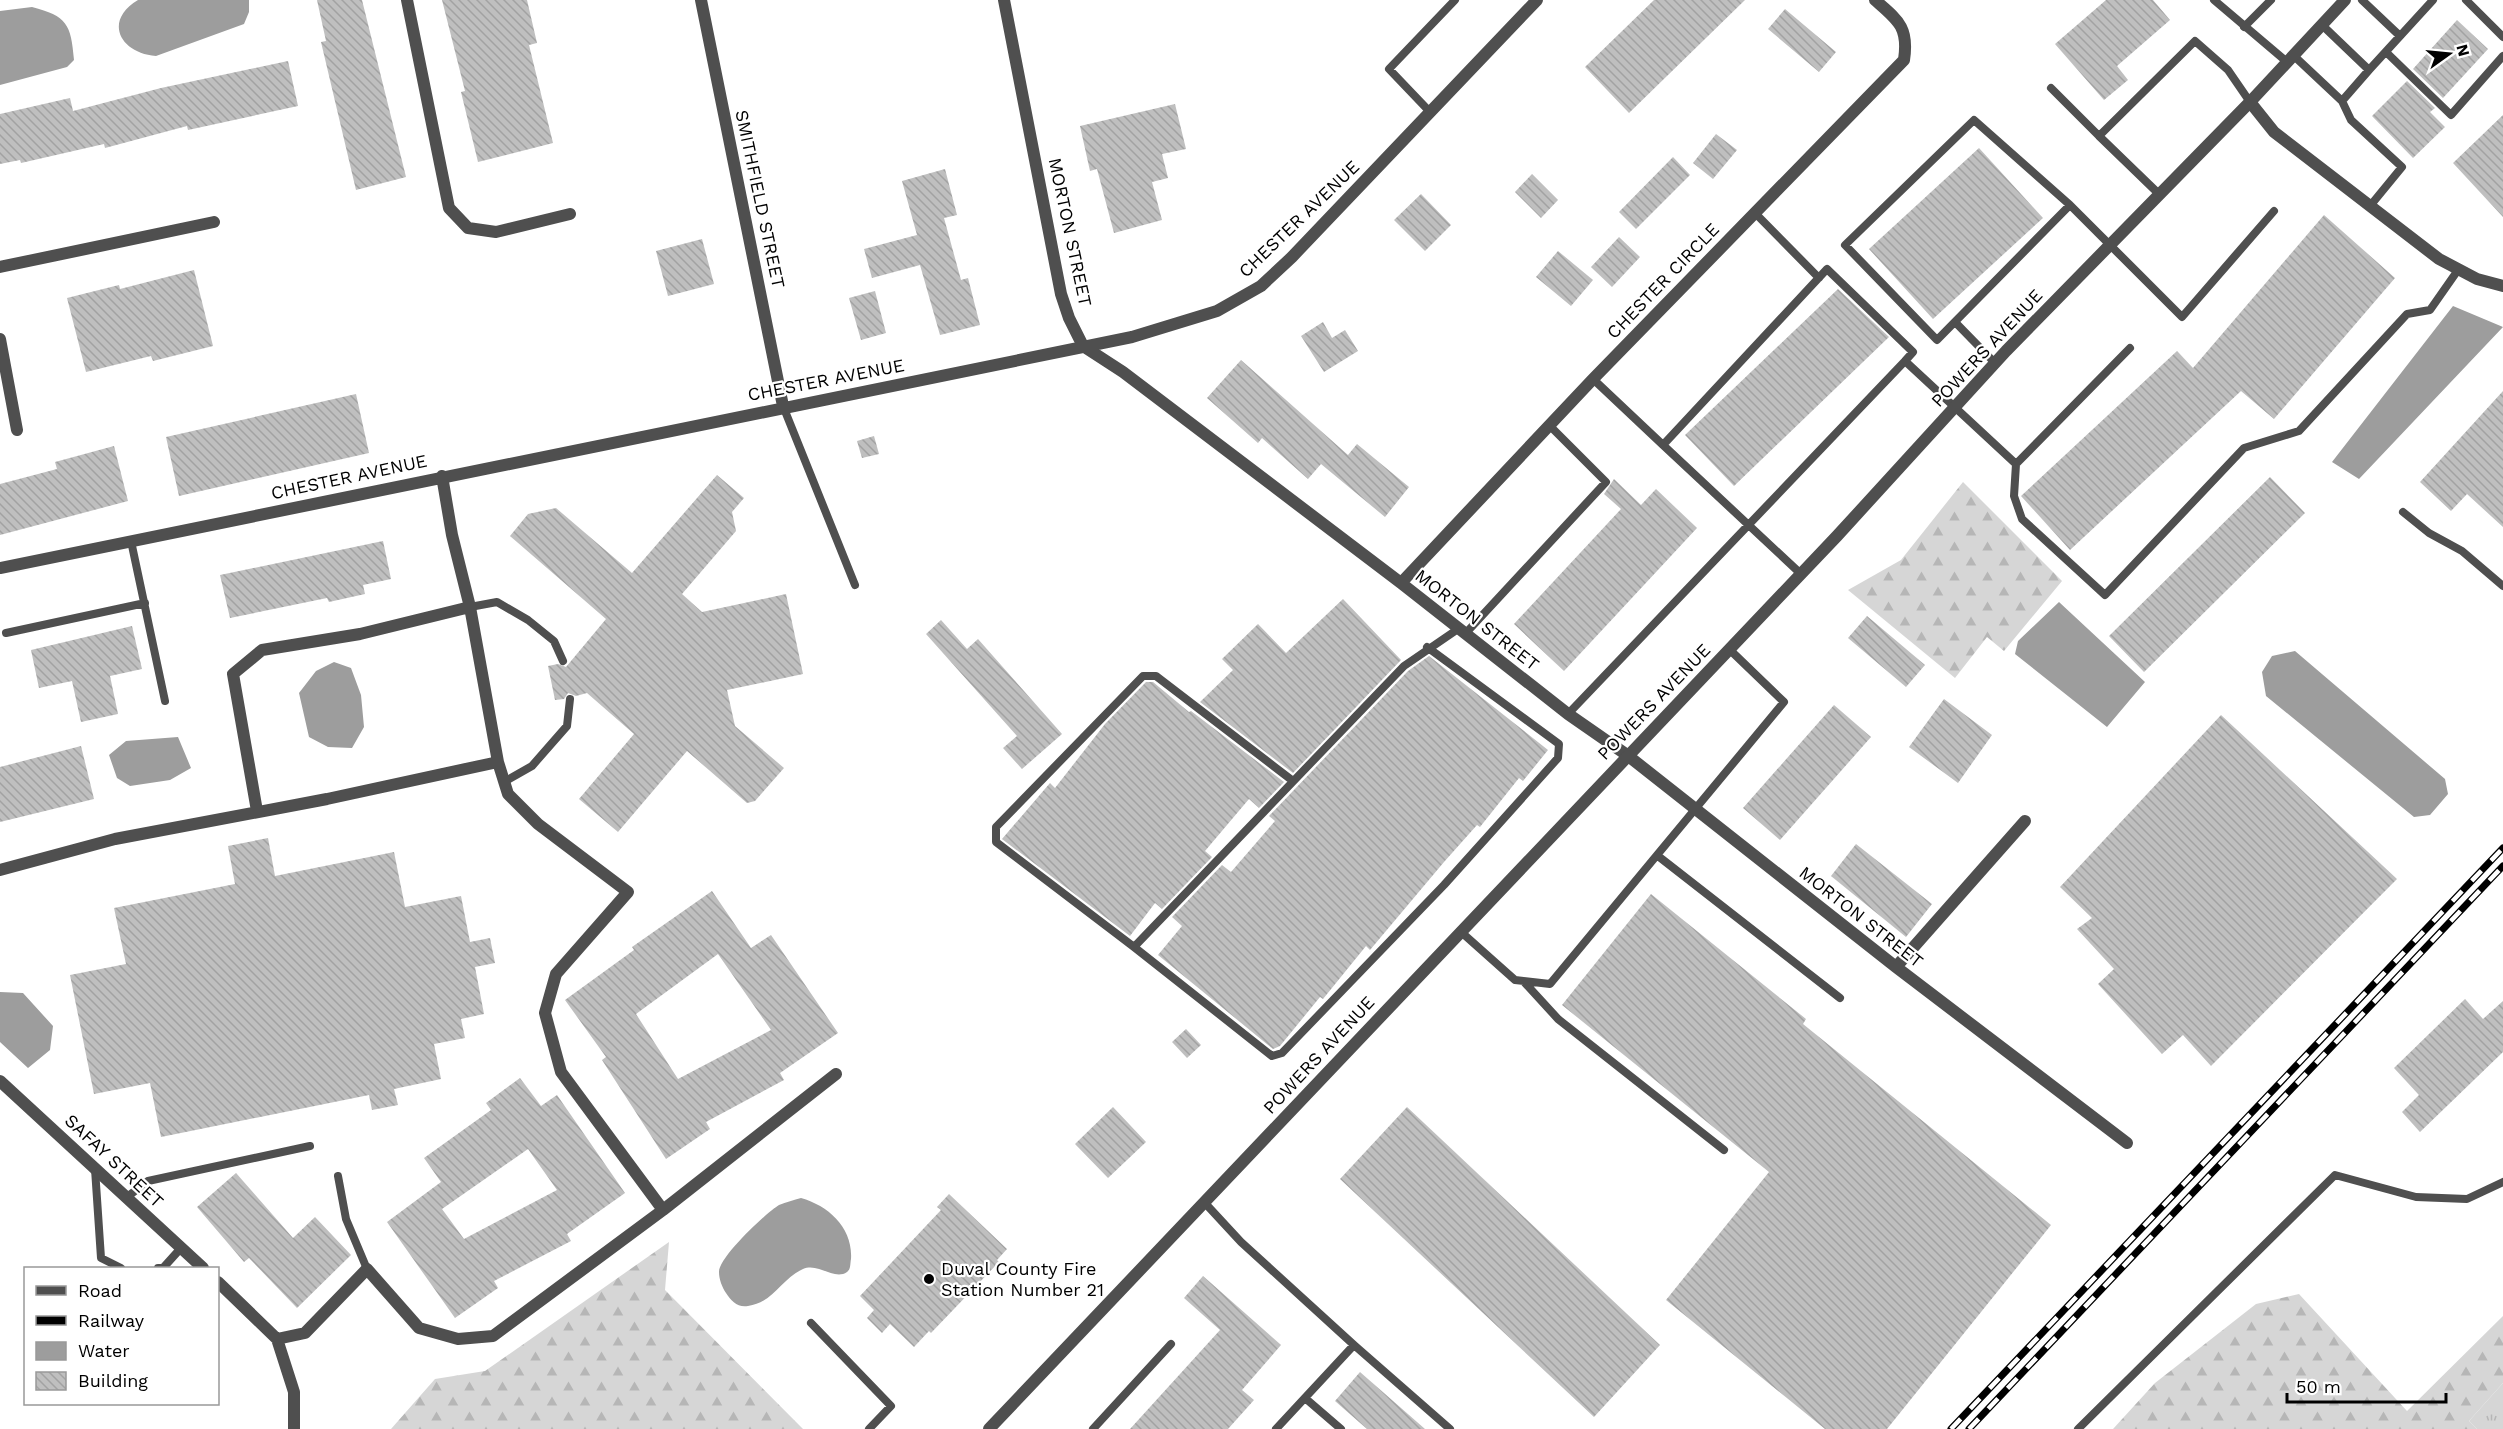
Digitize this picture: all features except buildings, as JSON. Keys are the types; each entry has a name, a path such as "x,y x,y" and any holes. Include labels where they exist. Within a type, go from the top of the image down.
{"street":[{"path":"407,0 449,208 468,228 496,232 570,214"},
{"name":"SMITHFIELD STREET","path":"700,0 783,406"},
{"name":"MORTON STREET","path":"1004,0 1061,294 1083,346 1123,372 1401,583 1568,714 1627,755 1896,967 2127,1143"},
{"name":"CHESTER AVENUE","path":"0,568 783,406 1132,337 1217,311 1261,286 1431,113 1537,0"},
{"name":"CHESTER CIRCLE","path":"1401,583 1593,379 1904,60 1907,43 1901,23 1875,0"},
{"name":"POWERS AVENUE","path":"989,1429 1800,574 1995,363 2250,102 2345,0"},
{"path":"2250,102 2274,132 2458,270 2477,279 2503,285"},
{"path":"0,267 214,222"},
{"path":"0,339 18,430"},
{"path":"442,476 452,535 470,607 498,762 508,794 538,824 628,892 556,974 545,1012 561,1072 663,1210"},
{"path":"257,811 233,674 262,650 360,634 470,607"},
{"path":"0,870 115,839 327,799 498,762"},
{"path":"1896,967 2025,820"},
{"path":"278,1339 305,1333 367,1269 419,1328 458,1339 493,1336 663,1210 836,1074"},
{"name":"SAFAY STREET","path":"0,1081 201,1267"},
{"path":"219,1283 278,1339 294,1392 294,1429"}],"lane":[{"path":"1431,113 1389,69 1455,0"},
{"path":"2214,0 2244,27 2290,59 2342,102 2351,120 2402,167 2370,206"},
{"path":"2244,27 2271,0"},
{"path":"2362,0 2400,36"},
{"path":"2342,102 2433,0"},
{"path":"2471,1 2503,37"},
{"path":"2322,26 2369,70"},
{"path":"2099,136 2195,41 2229,70 2250,102"},
{"path":"2386,52 2451,115 2503,56"},
{"path":"2051,88 2160,195"},
{"path":"2070,205 1937,340 1845,245 1974,120 2070,205 2182,316 2274,211"},
{"path":"1755,213 1819,278"},
{"path":"1568,714 1913,352 1827,269 1663,445"},
{"path":"2130,348 2016,464 2014,496 2022,519 2105,595 2244,448 2299,431 2407,314 2430,310 2458,270"},
{"path":"1954,322 1995,363"},
{"path":"1905,361 2016,464"},
{"path":"1593,379 1800,574"},
{"path":"783,406 855,585"},
{"path":"1134,947 1404,666 1427,647 1462,631 1606,482 1549,426"},
{"path":"2403,512 2428,533 2462,551 2503,586"},
{"path":"131,541 165,701"},
{"path":"470,607 498,602 528,620 554,641 562,662"},
{"path":"6,633 145,603"},
{"path":"1293,781 1156,676 1143,676 996,827 996,842 1272,1056 1282,1053 1444,885 1558,758 1559,744 1427,647"},
{"path":"1460,931 1515,981 1550,984 1784,702 1729,649"},
{"path":"504,782 532,766 567,726 570,699"},
{"path":"1658,856 1840,998"},
{"path":"1525,983 1558,1019 1724,1150"},
{"path":"127,1197 148,1181 310,1146"},
{"path":"95,1168 101,1258 117,1267"},
{"path":"2078,1429 2335,1175 2416,1197 2467,1199 2503,1182"},
{"path":"338,1176 345,1219 367,1269"},
{"path":"1204,1203 1241,1242 1450,1429"},
{"path":"164,1267 182,1248"},
{"path":"810,1323 891,1406 869,1429"},
{"path":"1093,1429 1172,1344"},
{"path":"1276,1429 1354,1345"},
{"path":"1305,1398 1341,1429"}],"green space":[{"path":"1963,482 2062,581 2004,651 1987,637 1955,678 1848,590 1901,560"},
{"path":"669,1242 665,1290 803,1429 391,1429 435,1379 485,1371"},
{"path":"2299,1294 2407,1411 2503,1316 2503,1383 2469,1421 2477,1429 2113,1429 2155,1383 2256,1304"},
{"path":"2503,1383 2503,1429 2477,1429 2469,1421"}],"water":[{"path":"138,0 249,0 249,12 244,24 156,56 143,54 133,49 120,35 121,17 127,8"},
{"path":"32,7 53,14 65,23 71,38 74,60 67,67 0,85 0,11"},
{"path":"2453,306 2503,327 2359,479 2332,462"},
{"path":"2059,602 2145,682 2107,727 2015,654 2018,641"},
{"path":"2295,651 2445,779 2448,794 2430,815 2414,817 2266,696 2262,672 2272,656"},
{"path":"334,662 351,668 361,695 364,727 352,748 328,747 309,737 299,693 316,671"},
{"path":"178,737 191,768 170,780 130,786 117,778 109,755 126,741"},
{"path":"0,992 23,993 53,1026 50,1050 28,1068 0,1042"},
{"path":"801,1198 830,1213 843,1228 851,1248 849,1269 847,1272 837,1274 809,1267 796,1273 757,1304 741,1306 735,1303 730,1299 721,1283 719,1272 721,1265 744,1236 773,1210 779,1205"}],"railway":[{"path":"1951,1429 2503,848"},
{"path":"1969,1429 2503,866"}],"place":[{"name":"Duval County Fire Station Number 21","path":"929,1279"}]}
